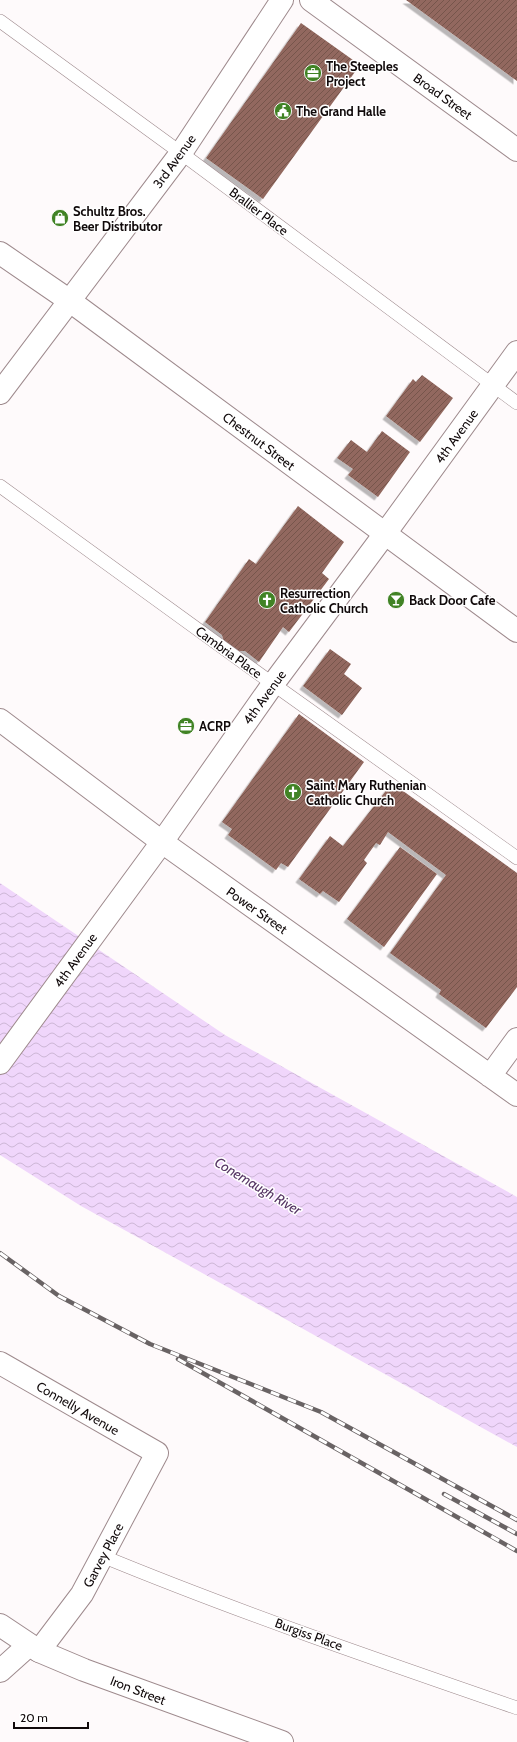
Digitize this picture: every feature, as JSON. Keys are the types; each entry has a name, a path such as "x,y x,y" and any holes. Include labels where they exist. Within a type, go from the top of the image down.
{"main road":[{"name":"3rd Avenue","path":"0,393 181,153 282,0"},
{"name":"Broad Street","path":"311,0 517,150"},
{"name":"Chestnut Street","path":"0,253 70,301 384,535 517,631"},
{"name":"4th Avenue","path":"0,1063 162,842 273,684 384,535 517,352"},
{"name":"Power Street","path":"0,720 162,842 517,1095"},
{"path":"490,1076 517,1039"},
{"name":"Connelly Avenue","path":"0,1363 157,1453"},
{"name":"Garvey Place","path":"0,1671 34,1648 82,1594 157,1453"},
{"name":"Iron Street","path":"0,1625 34,1648 151,1696 282,1742"}],"lane":[{"name":"Brallier Place","path":"0,21 517,402"},
{"name":"Cambria Place","path":"0,486 273,684 517,858"},
{"name":"Burgiss Place","path":"102,1556 386,1663 517,1708"}],"water":[{"name":"Conemaugh River","path":"0,883 225,1035 517,1197 517,1447 81,1206 0,1155"}],"building":[{"path":"406,0 517,0 517,81"},
{"name":"The Grand Halle","path":"301,23 360,65 263,199 206,158"},
{"path":"422,375 453,398 420,442 386,416 413,379 416,382"},
{"path":"382,431 410,452 378,497 348,475 353,469 337,458 351,440 367,452"},
{"name":"Resurrection Catholic Church","path":"298,506 344,542 322,573 329,579 289,632 283,627 259,662 245,651 237,651 224,642 222,635 205,622 249,559 256,564"},
{"path":"330,649 351,664 344,674 362,688 342,715 303,686"},
{"name":"Saint Mary Ruthenian Catholic Church","path":"299,714 364,762 288,867 281,863 276,870 228,835 232,829 222,822"},
{"path":"392,783 517,873 517,987 486,1028 439,994 441,990 390,953 446,875 388,832 380,845 376,843 364,860 367,863 339,902 323,891 320,894 299,879 330,836 343,846"},
{"path":"400,847 437,874 384,947 347,919"}],"railway":[{"path":"0,1253 59,1296 150,1344 321,1412 517,1520"},
{"path":"178,1359 517,1551"},
{"path":"444,1494 517,1534"}],"place":[{"name":"The Steeples Project","path":"313,73"},
{"name":"The Grand Halle","path":"283,111"},
{"name":"Schultz Bros. Beer Distributor","path":"60,218"},
{"name":"Resurrection Catholic Church","path":"267,600"},
{"name":"Back Door Cafe","path":"396,600"},
{"name":"ACRP","path":"186,726"},
{"name":"Saint Mary Ruthenian Catholic Church","path":"293,792"}]}
